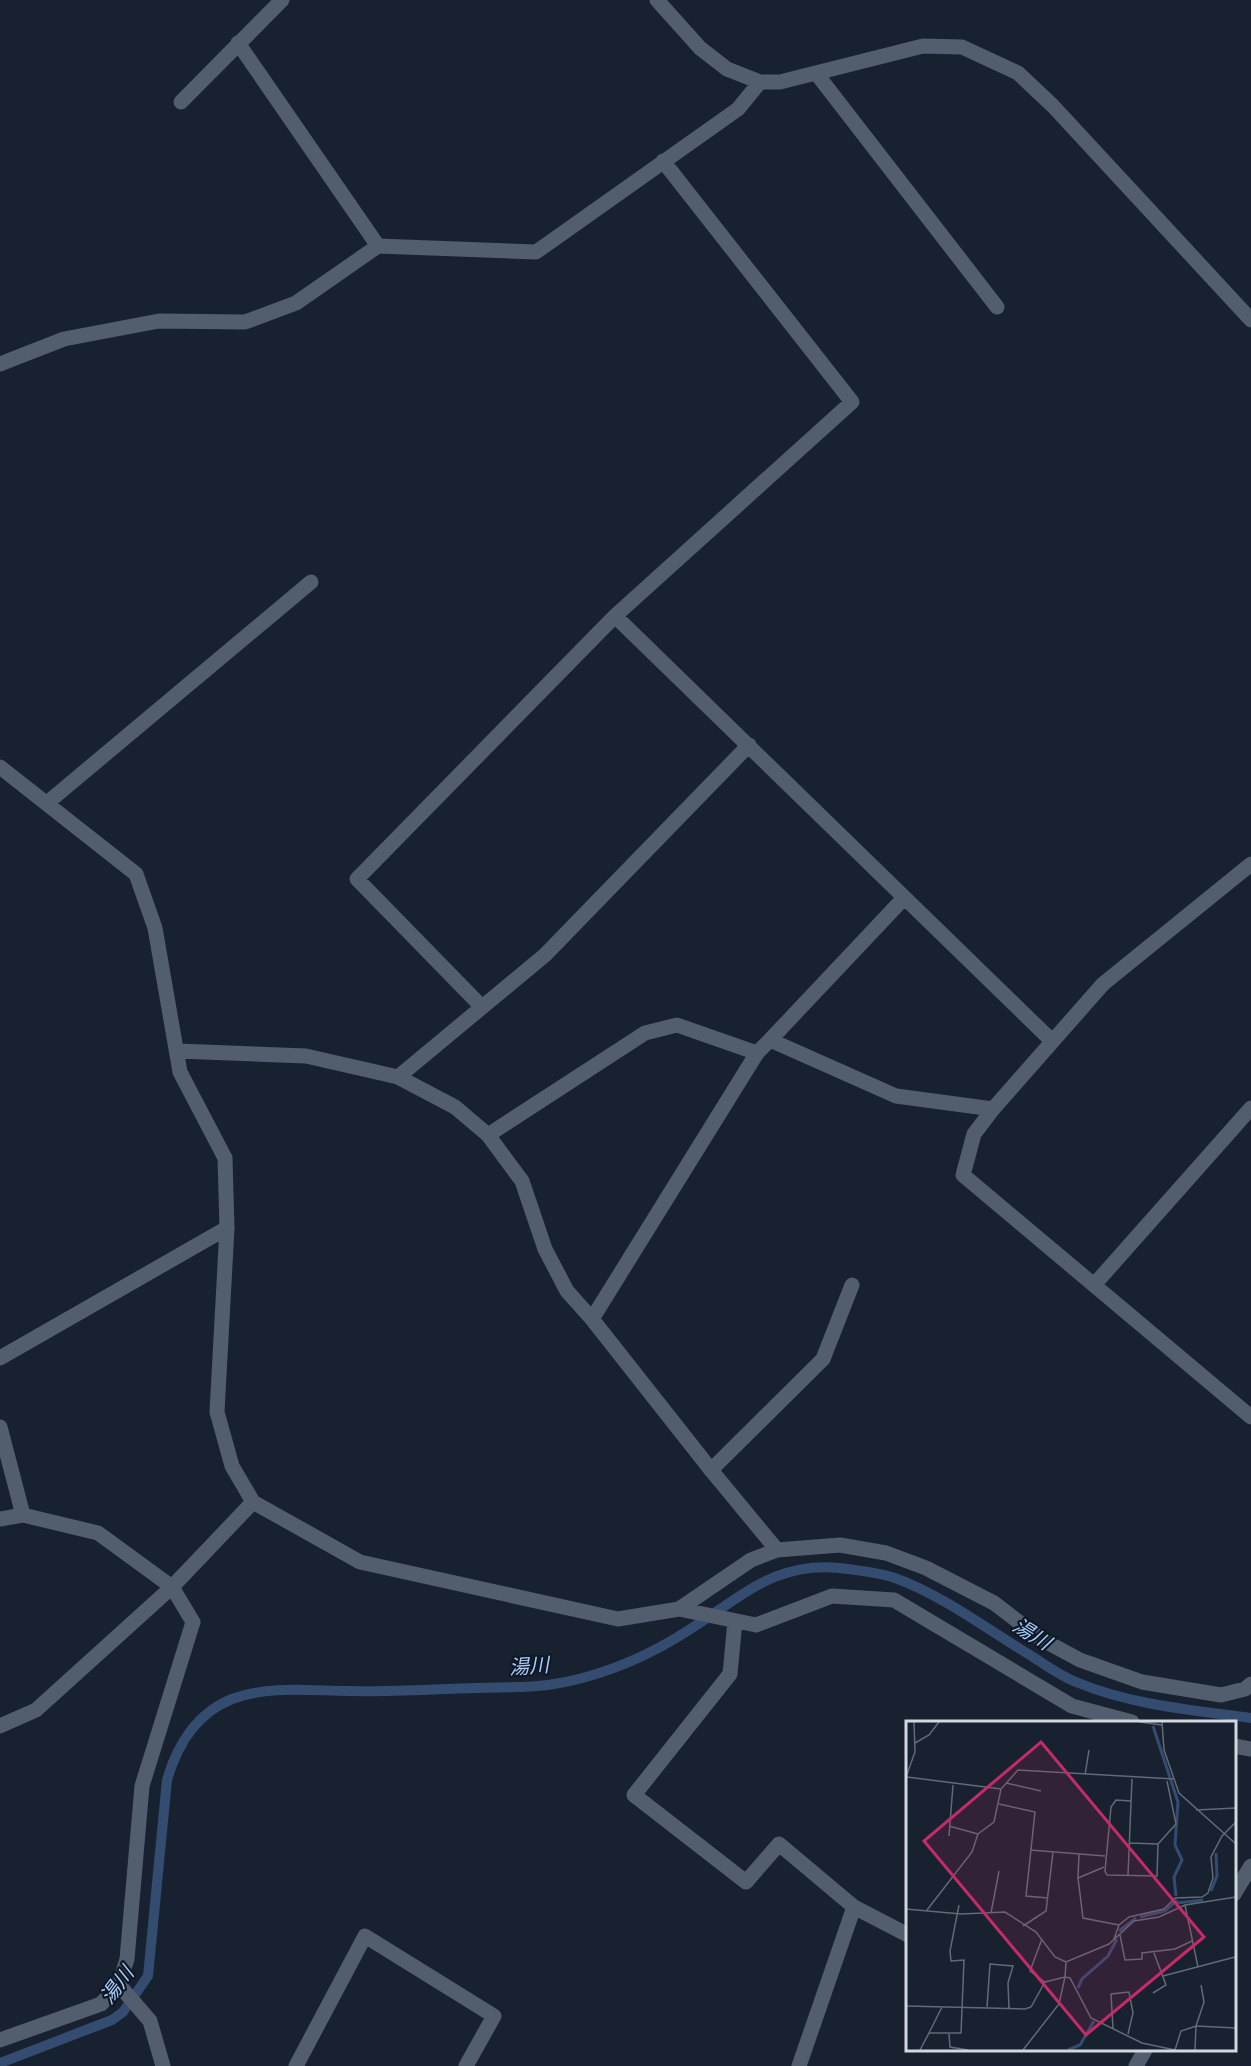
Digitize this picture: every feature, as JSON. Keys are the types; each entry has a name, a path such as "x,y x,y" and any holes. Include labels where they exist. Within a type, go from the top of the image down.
{"street":[{"path":"181,102 282,0"},
{"path":"657,0 700,48 727,69 760,82 780,82 923,46 962,47 1018,73 1053,106 1251,320"},
{"path":"238,43 378,246"},
{"path":"816,73 997,307"},
{"path":"0,364 64,339 159,321 245,322 296,303 378,246 536,252 738,109 760,82"},
{"path":"482,1007 357,879 615,616 852,402 663,161"},
{"path":"47,802 311,582"},
{"path":"615,616 1052,1041"},
{"path":"398,1077 545,955 749,746"},
{"path":"0,767 136,874 155,928 180,1072 225,1158 227,1228 217,1412 232,1466 252,1502 360,1562 618,1618 679,1609 756,1625 832,1596 894,1600 1072,1706 1128,1721"},
{"path":"1251,864 1103,984 993,1109 974,1134 963,1174 1251,1417"},
{"path":"592,1319 757,1053 904,898"},
{"path":"488,1136 645,1033 677,1025 757,1053"},
{"path":"770,1040 896,1096 993,1109"},
{"path":"177,1051 306,1056 398,1077 455,1107 488,1136 522,1181 545,1250 567,1291 777,1550"},
{"path":"1094,1284 1251,1108"},
{"path":"0,1358 227,1228"},
{"path":"711,1470 823,1359 852,1285"},
{"path":"0,1427 23,1515"},
{"path":"0,1726 36,1710 172,1587 252,1502"},
{"path":"0,1519 23,1515 98,1533 172,1587 193,1622 142,1786 127,1959 119,1986 101,2004 0,2040"},
{"path":"679,1609 751,1560 777,1550 840,1545 886,1553 926,1568 994,1603 1041,1638 1080,1660 1142,1682 1221,1695 1245,1689 1251,1684"},
{"path":"735,1621 730,1674 634,1795 746,1882 779,1844 855,1907 906,1934"},
{"path":"1236,1746 1251,1749"},
{"path":"1236,1891 1251,1866"},
{"path":"799,2066 855,1907"},
{"path":"296,2066 365,1936 494,2016 466,2066"},
{"path":"119,1986 150,2021 163,2066"},
{"path":"1136,2066 1144,2051"}],"waterway":[{"name":"湯川","path":"0,2063 112,2020 123,2012 148,1976 167,1780 171,1767 190,1732 208,1713 232,1699 246,1695 276,1690 397,1691 530,1687 565,1682 598,1674 646,1654 676,1638 756,1586 776,1577 797,1570 821,1567 878,1573 913,1585 964,1613 1058,1673 1097,1690 1162,1706 1251,1718"}]}
